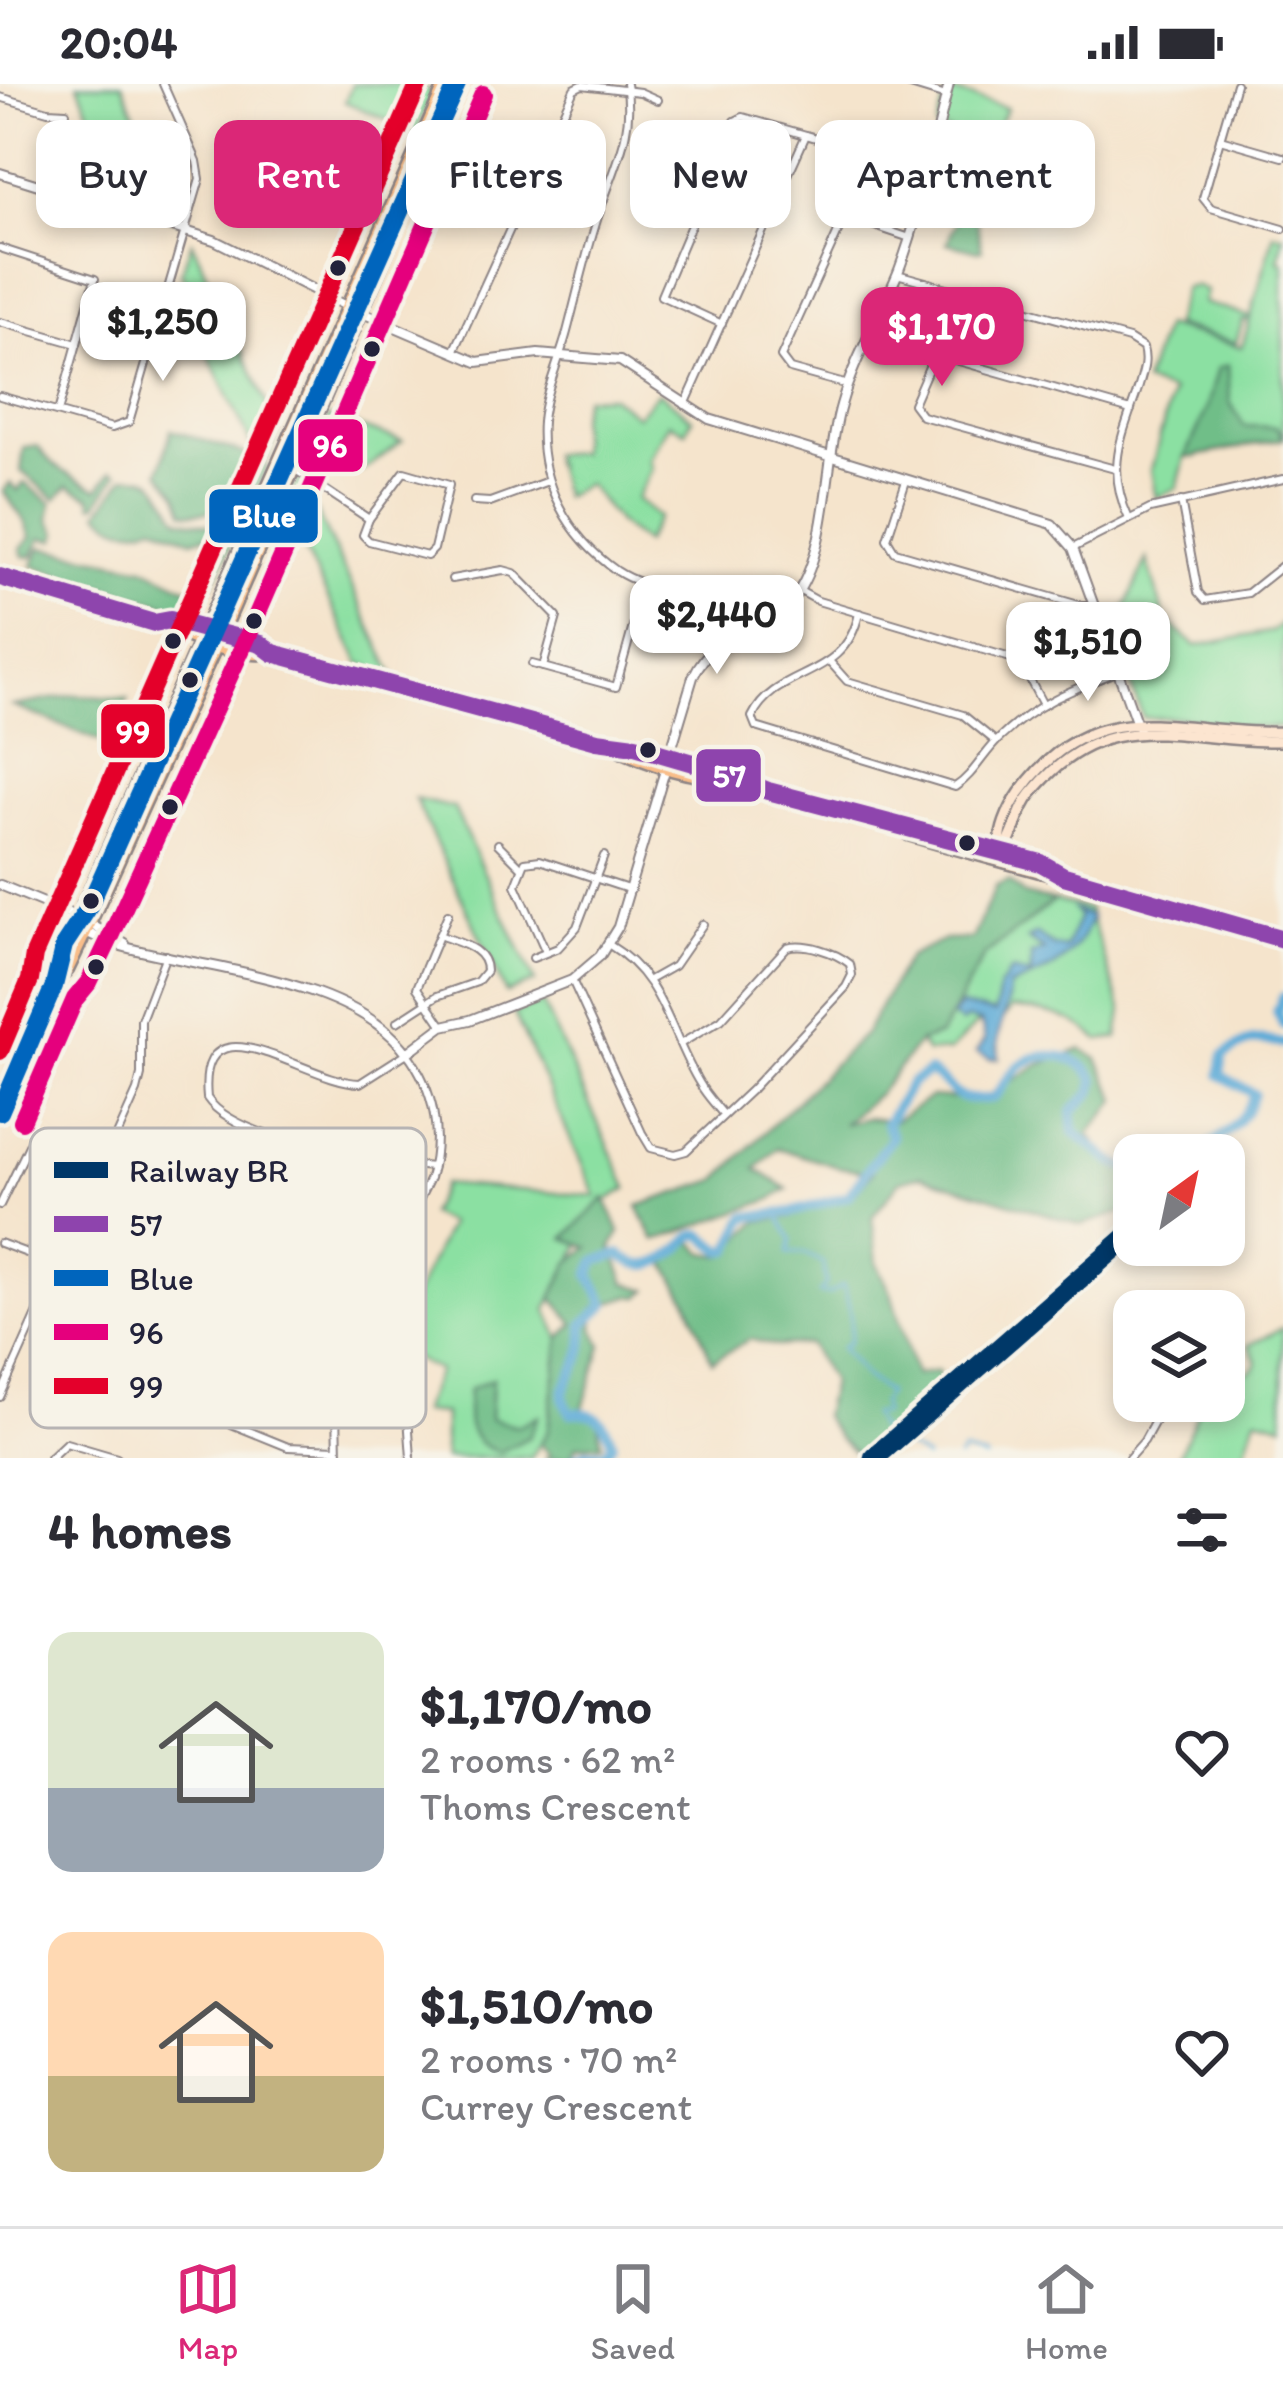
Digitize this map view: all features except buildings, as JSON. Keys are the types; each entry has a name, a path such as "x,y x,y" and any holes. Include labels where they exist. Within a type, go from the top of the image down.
{"main road":[{"path":"83,925 202,636 445,84"},
{"path":"0,1112 54,986 56,965 83,925 219,641 461,84"},
{"path":"0,577 154,623 170,620 257,656 273,653 604,743 635,746 669,762 707,767 727,778 894,826 908,835 1001,857 1283,939"},
{"path":"1001,857 1020,808 1080,746 1138,726 1246,742 1283,736"}],"street":[{"path":"0,396 112,428 129,422 199,188 200,170 163,84"},
{"path":"907,84 946,96"},
{"path":"939,120 949,84"},
{"path":"1236,84 1204,194 1205,205 1283,229"},
{"path":"454,352 574,89 582,85 626,87 658,100"},
{"path":"626,87 629,128 599,214 542,422 548,481 573,530 618,572 712,604 733,634"},
{"path":"0,97 67,112"},
{"path":"722,324 661,296 730,128 742,117 815,138"},
{"path":"685,405 806,135"},
{"path":"1220,139 1283,157"},
{"path":"0,173 186,230 477,362 560,355 627,364 709,419 1052,524 1073,548 1138,726"},
{"path":"848,385 790,369 781,357 842,221 851,218 910,238"},
{"path":"258,1128 220,1112 207,1098 212,1059 226,1045 244,1046 345,1083 374,1077 443,1026 572,980 608,944 631,890 697,668 712,648 790,602 799,590 818,531 848,385 913,228"},
{"path":"0,248 95,279 58,412"},
{"path":"897,274 1138,343 1146,358 1114,470 1129,519"},
{"path":"0,322 78,344"},
{"path":"1114,470 922,416 913,404 932,361 941,356 1131,410"},
{"path":"294,469 369,519"},
{"path":"404,472 449,485 434,549 427,556 369,541 363,531 369,519 404,472"},
{"path":"1073,548 1129,519 1283,479"},
{"path":"474,501 490,502 548,481"},
{"path":"906,481 887,539 895,552 1094,606"},
{"path":"1181,502 1198,592 1205,600 1248,592 1283,565"},
{"path":"452,579 503,570 514,573 556,617 543,667"},
{"path":"532,664 616,687 645,583"},
{"path":"799,590 818,601 1014,659 1022,664 1042,703"},
{"path":"859,613 848,646 830,662 764,698 752,717 756,727 956,787 995,741 1042,703 1119,671"},
{"path":"830,662 848,681 963,715 995,741"},
{"path":"498,844 521,867"},
{"path":"533,958 564,944 584,918 604,856"},
{"path":"546,952 515,885 521,867 530,859 631,890"},
{"path":"0,885 50,906 120,946 269,978 366,1016 407,1053 424,1081 435,1116 434,1167 426,1189"},
{"path":"443,1026 417,988 448,914"},
{"path":"651,980 674,966 703,924"},
{"path":"397,1022 426,1003 477,982 486,971 486,961 478,952 439,935"},
{"path":"608,944 651,980 702,1088 723,1114"},
{"path":"572,980 651,1148 662,1154 686,1150 774,1067 846,987 852,975 850,964 800,944 787,946 721,1020 680,1044"},
{"path":"120,1128 137,1090 142,1021 166,956"},
{"path":"0,1205 30,1143"},
{"path":"426,1166 434,1167"},
{"path":"0,1243 30,1254"},
{"path":"0,1397 30,1329"},
{"path":"1129,1458 1154,1422"},
{"path":"239,1428 299,1450 338,1454"},
{"path":"410,1428 411,1458"},
{"path":"50,1458 66,1443 117,1458"}],"green space":[{"path":"78,84 122,84 138,120 93,120"},
{"path":"352,84 414,84 433,92 421,120 406,120 406,128 345,102"},
{"path":"947,90 1007,108 1001,120 938,120"},
{"path":"953,228 978,228 982,250 978,251 947,243"},
{"path":"1274,234 1283,235 1279,261 1283,263 1283,439 1185,458 1177,488 1156,498 1151,470 1172,392 1144,383 1164,326 1242,347"},
{"path":"192,242 279,430 267,460 253,448 206,350 207,322 181,273"},
{"path":"1184,288 1206,291 1203,303 1249,316 1248,321 1243,320 1236,343 1173,325"},
{"path":"1228,365 1230,402 1244,426 1277,427 1283,439 1185,458 1218,368"},
{"path":"658,392 692,418 686,431 669,423 649,459 652,469 636,499 658,517 644,543 620,525 587,484 563,497 551,454 579,452 584,397 611,396 637,416"},
{"path":"329,417 402,441 359,472 340,470 311,454"},
{"path":"171,430 262,459 267,468 248,508 184,511 178,494 160,472"},
{"path":"38,446 57,467 98,489 112,471 118,474 96,505 91,497 68,486 56,499 21,471 24,448"},
{"path":"125,477 154,482 179,518 208,524 230,514 242,518 213,582 188,611 33,566 41,547 144,567 196,592 219,551 221,538 216,533 192,540 154,524 131,529 111,522 99,512"},
{"path":"300,477 394,676 360,663 284,509"},
{"path":"10,483 18,490 24,483 52,503 49,518 58,533 55,540 41,538 32,557 24,556 21,549 31,537 26,523 3,491"},
{"path":"1147,559 1165,620 1196,646 1273,631 1283,622 1283,727 1143,718 1113,636"},
{"path":"75,695 128,699 110,745 13,706"},
{"path":"415,799 454,808 535,982 506,993"},
{"path":"1009,881 1024,895 1054,901 984,956 940,1035 919,1042 880,1092 843,1124 866,1118 894,1121 931,1097 981,1100 1036,1066 1082,1049 1098,1059 1117,1100 1089,1134 1113,1166 1113,1215 1081,1225 921,1175 900,1181 872,1217 877,1264 891,1293 915,1375 938,1371 942,1385 861,1458 823,1416 831,1382 809,1344 776,1346 750,1339 712,1361 687,1299 666,1264 692,1241 705,1253 723,1256 759,1221 789,1217 853,1195 873,1172 838,1167 778,1148 756,1169 788,1189 770,1200 655,1241 638,1206 717,1180 866,1032 908,957 945,940 972,939 996,886"},
{"path":"1054,901 1088,909 1122,1011 1118,1038 1099,1040 1059,1016 1012,1008 1000,1022 977,1024 950,1051 927,1053 919,1042 940,1035 984,956"},
{"path":"542,1002 628,1188 601,1204 547,1309 560,1338 548,1431 531,1458 444,1458 444,1414 426,1412 438,1371 426,1365 426,1272 449,1224 429,1214 443,1184 596,1196 514,1013"},
{"path":"605,1198 620,1232 612,1247 626,1283 648,1290 640,1297 596,1307 594,1328 602,1345 581,1414 597,1420 602,1444 577,1446 569,1458 546,1458 550,1454 540,1444 548,1431 560,1338 575,1324 552,1298 569,1263 589,1247 565,1238"},
{"path":"1283,1328 1283,1424 1256,1417 1243,1458 1178,1458 1193,1422 1245,1422 1245,1373 1257,1362 1249,1345"},
{"path":"492,1379 490,1419 518,1426 538,1416 529,1437 500,1452 474,1437 468,1420 469,1389"}],"water":[{"path":"1074,910 1092,917 1069,954 1049,969 1009,987 998,1037 999,1058 976,1052 985,1040 981,1022 967,1019 962,1023 952,1017 960,1006 995,1013 999,988 1011,971 1031,976 1031,955 1044,950 1028,939 1037,934 1053,946 1066,948 1079,917"}],"waterway":[{"path":"1283,997 1277,1012 1283,1025"},
{"path":"1224,1134 1254,1094 1220,1075 1223,1056 1251,1041 1283,1044"},
{"path":"575,1458 605,1454 612,1444 598,1419 571,1413 564,1398 581,1356 584,1324 606,1304 590,1275 596,1261 620,1254 634,1263 655,1264 701,1234 723,1251 730,1250 746,1217 793,1212 848,1196 892,1137 886,1124 911,1083 929,1072 961,1097 994,1098 1027,1061 1049,1056 1071,1059 1095,1081 1092,1093 1072,1111 1074,1132 1113,1162"},
{"path":"778,1214 792,1240 788,1253 804,1253 823,1263 826,1285 819,1293 829,1294 843,1285 851,1327 849,1342 841,1348 865,1377 887,1393 881,1404 883,1414 871,1414 880,1432 890,1437"},
{"path":"899,1443 926,1458"},
{"path":"958,1458 963,1452 986,1458"}],"rail line":[{"name":"BR","path":"874,1458 1113,1249"}],"transit line":[{"name":"99","path":"0,1051 30,980 34,955 419,84"},
{"name":"Blue","path":"0,1112 54,986 64,945 87,910 457,84"},
{"name":"96","path":"22,1121 250,631 483,94"},
{"name":"57","path":"0,577 154,623 170,620 261,644 273,653 597,741 635,746 768,791 1041,863 1064,876 1283,939"}]}
